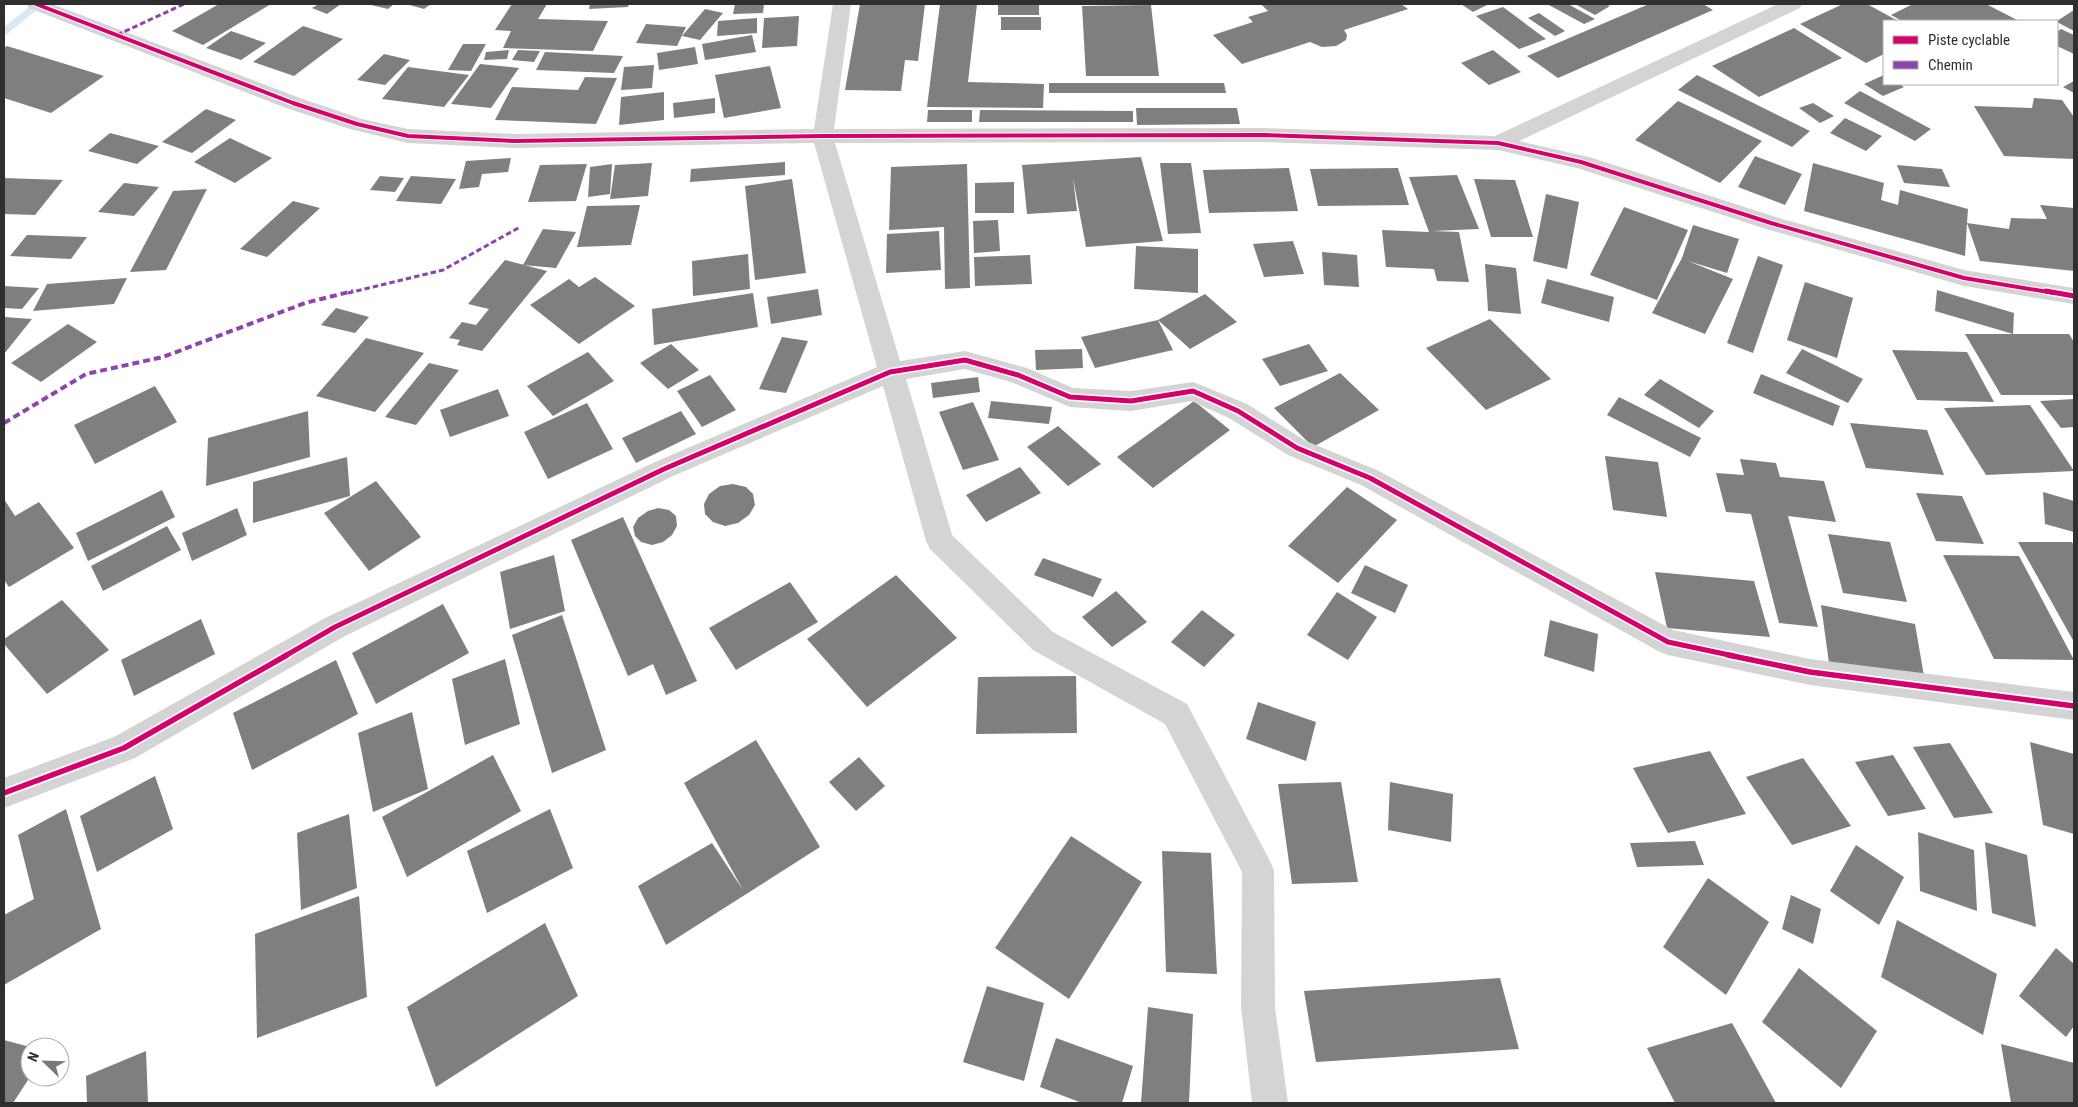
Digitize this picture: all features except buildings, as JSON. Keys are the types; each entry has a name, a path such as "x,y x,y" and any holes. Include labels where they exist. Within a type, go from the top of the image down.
{"street":[{"path":"36,4 293,103 357,124 408,136 514,141 823,136 1264,135 1498,143 1582,162 1771,224 1964,278 2074,296"},
{"path":"842,4 823,136 940,542 1043,641 1176,714 1258,870 1258,1007 1270,1103"},
{"path":"1498,143 1794,4"},
{"path":"4,793 124,748 335,626 664,469 890,372 965,360 1018,375 1070,396 1131,401 1194,391 1238,411 1297,448 1370,478 1668,642 1810,672 2074,706"}],"waterway":[{"path":"4,32 39,4"}],"marked path":[{"path":"117,35 184,4"},
{"path":"4,423 86,374 163,357 305,303 443,270 520,227"}],"cycle path":[{"path":"36,4 293,103 357,124 408,136 514,141 823,136 1265,135 1498,143 1581,162 1771,223 1964,278 2074,296"},
{"path":"4,793 124,748 335,627 664,469 890,372 965,360 1018,375 1070,397 1131,401 1193,391 1238,411 1297,448 1370,478 1668,642 1810,672 2074,706"}]}
